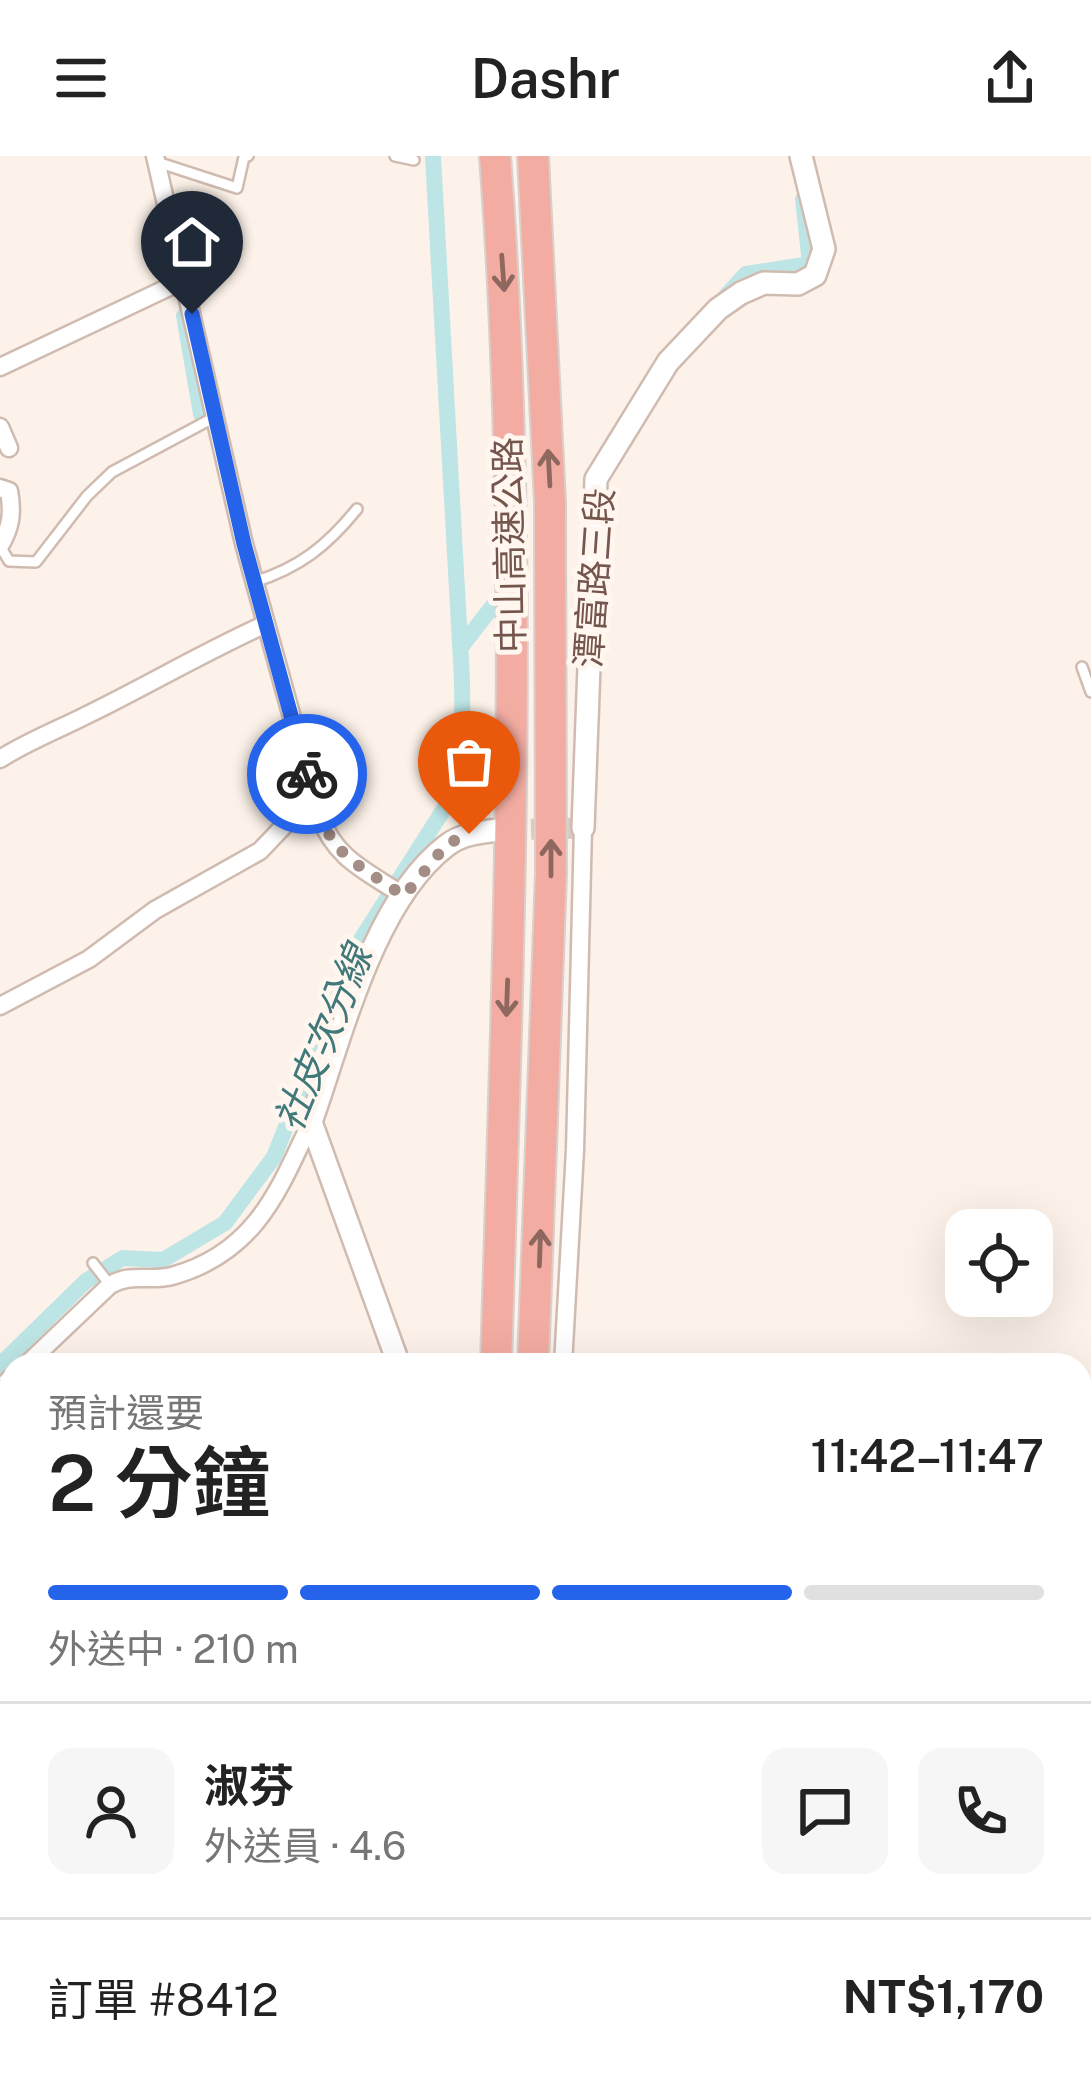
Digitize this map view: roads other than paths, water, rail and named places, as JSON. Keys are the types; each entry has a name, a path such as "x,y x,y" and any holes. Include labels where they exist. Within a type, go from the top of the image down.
{"highway":[{"name":"中山高速公路","path":"494,156 505,287 512,647 496,1353"},
{"name":"中山高速公路","path":"533,156 550,502 551,780 533,1353"}],"street":[{"name":"潭富路三段","path":"583,828 596,479 668,362 718,309 764,284 798,284 815,275 824,249 801,156"},
{"path":"156,159 212,418 316,805 329,841 340,853 396,890"},
{"path":"0,367 184,280"},
{"path":"0,427 9,448"},
{"path":"0,488 8,491 11,510 10,527 0,546"},
{"path":"0,759 193,656 266,624"},
{"path":"0,1006 89,959 155,910 246,860 298,811 316,805"},
{"path":"564,1353 575,1150 583,828"},
{"path":"38,1353 107,1283 123,1277 164,1278 191,1270 252,1231 276,1197 311,1122 396,890 447,844 469,834 499,830"},
{"path":"311,1122 395,1353"}],"lane":[{"path":"156,159 237,188 248,156"},
{"path":"395,156 414,160"},
{"path":"0,546 9,561 36,562 87,496 112,472 212,418"},
{"path":"254,582 280,574 319,552 357,509"},
{"path":"1082,667 1091,692"},
{"path":"93,1263 107,1283"}],"waterway":[{"name":"社皮次分線","path":"12,1353 86,1281 123,1258 163,1260 225,1223 274,1157 360,941 463,779 462,680 433,156"},
{"path":"726,296 746,274 810,264 803,199"},
{"path":"184,316 201,414"},
{"path":"461,647 492,607"}],"tunnel":[{"path":"500,830 583,828"}]}
